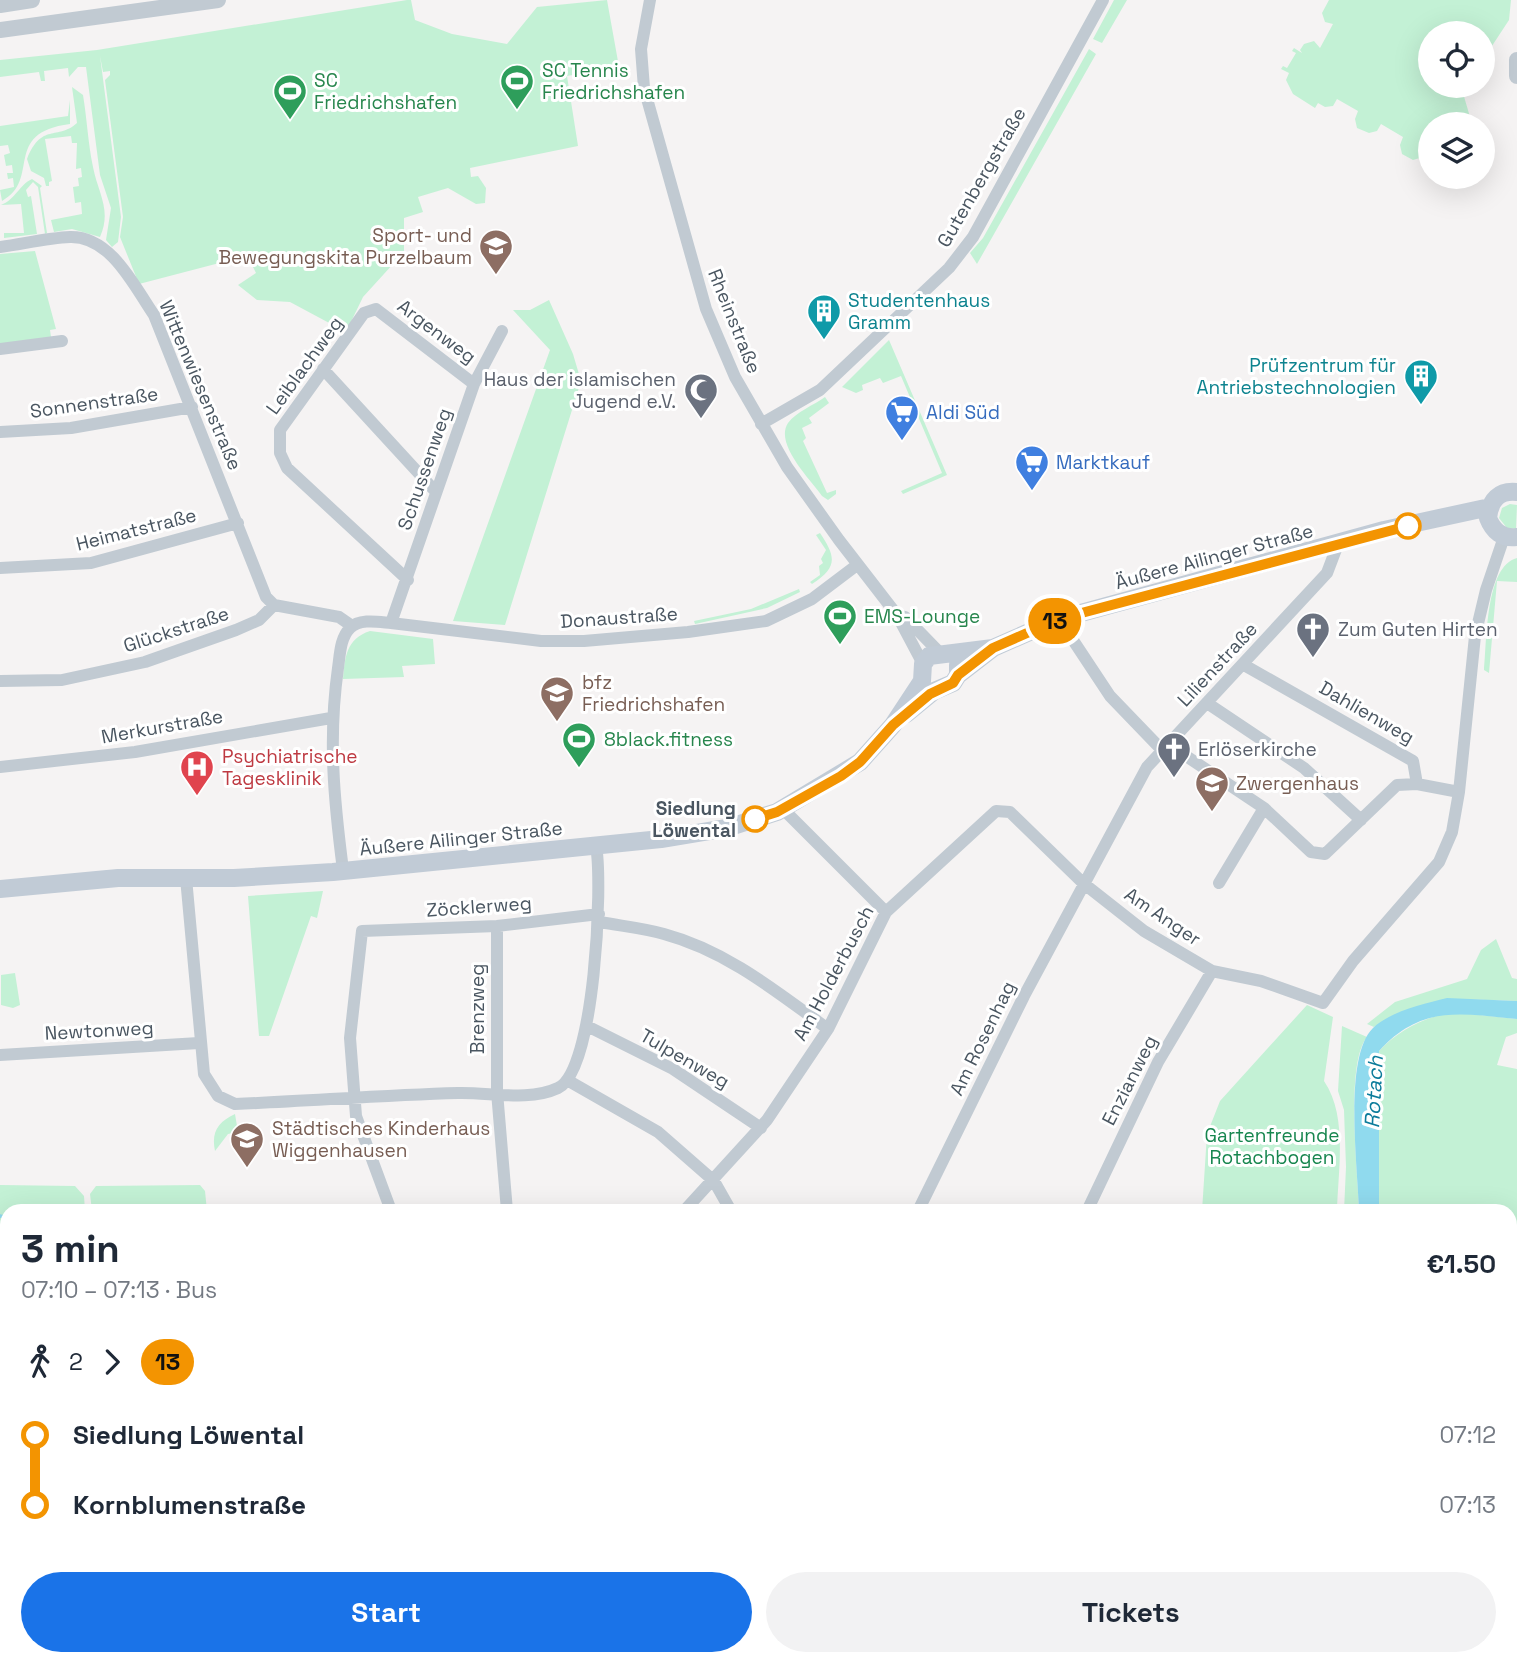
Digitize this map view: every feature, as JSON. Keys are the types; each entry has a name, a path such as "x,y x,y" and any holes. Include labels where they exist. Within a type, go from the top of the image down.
{"main road":[{"path":"1504,533 1490,507 1498,496 1515,487"},
{"name":"Äußere Ailinger Straße","path":"958,675 993,648 1059,619 1384,530 1490,507"},
{"name":"Äußere Ailinger Straße","path":"1449,518 1504,533"},
{"name":"Äußere Ailinger Straße","path":"944,653 993,648"},
{"path":"944,653 957,662 958,675 953,683 939,688 893,725 929,656 944,653"},
{"path":"923,669 929,684 939,688"},
{"name":"Äußere Ailinger Straße","path":"0,889 118,878 186,878 343,870 596,846 727,828 783,808 860,762 893,725"}],"street":[{"path":"0,5 32,0"},
{"path":"0,30 218,0"},
{"name":"Rheinstraße","path":"650,0 641,49 644,88 706,309 761,424 857,565 897,615 923,669"},
{"name":"Gutenbergstraße","path":"761,424 820,390 949,268 973,237 1103,0"},
{"path":"1517,60 1517,76"},
{"name":"Wittenwiesenstraße","path":"0,247 71,237 86,239 110,254 154,315 266,597 274,605"},
{"name":"Leiblachweg","path":"376,309 364,313 280,430 280,453 287,468 408,580"},
{"name":"Argenweg","path":"376,309 474,384"},
{"name":"Schussenweg","path":"391,623 474,384 502,331"},
{"path":"0,349 62,341"},
{"path":"323,369 436,492"},
{"name":"Sonnenstraße","path":"0,432 68,428 192,407"},
{"name":"Heimatstraße","path":"0,568 91,563 238,523"},
{"path":"1059,619 1110,696 1164,746 1264,808 1311,852 1325,854 1397,785 1417,784 1459,792 1475,636 1504,533"},
{"name":"Lilienstraße","path":"1083,883 1147,767 1327,573 1338,544"},
{"name":"Donaustraße","path":"352,626 366,621 541,641 584,641 688,632 766,621 812,599 857,565"},
{"path":"274,605 339,617 352,626 343,638 331,718 334,793 343,870"},
{"name":"Glückstraße","path":"0,681 62,680 145,662 260,620 274,605"},
{"name":"Rheinstraße","path":"897,615 905,617 944,653"},
{"name":"Dahlienweg","path":"1244,665 1413,761 1417,784"},
{"path":"1207,703 1304,768 1361,820"},
{"name":"Merkurstraße","path":"0,768 135,752 331,718"},
{"name":"Am Anger","path":"1010,811 1083,883 1144,931 1212,971 1261,981 1323,1003 1353,961 1439,862 1452,832 1459,792"},
{"path":"783,808 886,912"},
{"path":"1219,883 1264,808"},
{"name":"Am Holderbusch","path":"691,1204 761,1128 828,1030 886,912 996,811 1010,811"},
{"path":"186,878 199,1043 204,1074 218,1096 235,1104 528,1094 559,1088 567,1080 587,1027 599,918 596,846"},
{"name":"Am Rosenhag","path":"922,1204 1083,883"},
{"name":"Zöcklerweg","path":"355,1098 350,1038 362,931 497,926 599,918 664,934 714,952 746,971 828,1030"},
{"name":"Brenzweg","path":"497,926 497,1093 506,1204"},
{"name":"Enzianweg","path":"1090,1204 1158,1062 1212,971"},
{"name":"Tulpenweg","path":"587,1027 673,1069 761,1128"},
{"name":"Newtonweg","path":"0,1055 199,1043"},
{"path":"567,1080 657,1132 714,1181 727,1204"},
{"path":"355,1098 361,1136 388,1204"}],"green space":[{"name":"SC Friedrichshafen","path":"411,0 415,20 452,34 507,44 537,7 607,0 619,67 567,76 578,146 470,168 471,177 478,176 486,188 485,203 476,204 448,188 418,197 423,212 404,218 404,252 363,297 346,332 290,302 257,300 238,285 256,273 250,261 227,261 139,284 120,237 123,217 105,80 110,71 103,72 100,56 121,217 118,242 112,247 106,240 111,208 100,175 86,67 78,67 69,77 68,68 44,71 45,81 41,81 39,72 0,77 0,60 97,50"},
{"path":"1114,0 1127,0 1102,43 1093,39"},
{"path":"1329,0 1511,0 1509,20 1495,41 1495,21 1418,21 1418,98 1464,98 1469,112 1418,112 1418,158 1413,160 1402,154 1400,145 1403,137 1381,124 1377,131 1369,133 1357,128 1355,119 1358,111 1337,99 1333,106 1325,107 1318,103 1315,108 1293,94 1286,80 1289,73 1281,69 1283,66 1287,68 1296,53 1292,51 1294,48 1302,53 1300,50 1304,44 1314,41 1320,48 1333,24 1325,22 1322,13"},
{"path":"1089,49 1096,54 977,264 970,253 983,238"},
{"path":"72,87 83,95 91,158 103,202 105,218 100,237 72,229 54,232 51,220 82,214 81,202 75,203 73,187 79,186 81,168 76,169 77,143 72,143 71,136 45,139 52,181 49,186 46,186 44,178 31,171 27,159 38,140 77,123"},
{"path":"70,100 70,124 49,129 36,137 25,158 20,181 14,192 2,201 0,190 14,187 13,178 8,179 7,173 13,173 12,165 6,166 4,155 10,153 8,145 0,146 0,126 68,116"},
{"path":"32,179 42,186 40,188 47,233 45,234 38,187 33,182 26,190 28,197 31,196 37,234 4,238 4,233 24,233 21,204 1,205"},
{"path":"35,251 56,329 50,330 51,337 0,344 0,254"},
{"path":"549,300 573,354 581,381 505,625 453,621 550,350 513,310 530,310"},
{"path":"889,340 947,475 903,494 901,491 942,473 901,376 883,383 880,378 862,385 863,390 856,393 842,387"},
{"path":"825,397 829,403 809,418 812,423 802,428 806,438 803,441 827,493 836,490 836,494 828,500 822,496 796,461 786,441 785,432 788,423 796,415"},
{"path":"1510,504 1517,505 1516,529 1507,528 1499,518 1502,508"},
{"path":"820,533 832,561 826,572 812,584 810,582 820,575 819,566 823,563 821,559 826,550 816,535"},
{"path":"1517,558 1517,582 1497,581 1489,673 1484,670 1487,624 1493,590 1499,575 1507,564"},
{"path":"799,589 800,592 767,608 695,624 694,621 751,609"},
{"path":"370,631 433,639 435,664 402,666 404,677 343,679 346,656 351,644"},
{"path":"323,891 317,918 311,916 269,1036 259,1036 248,896"},
{"path":"1496,939 1512,978 1517,979 1517,1001 1443,1001 1412,1009 1374,1027 1367,1024 1395,1002 1467,979 1481,950"},
{"path":"15,973 20,1005 13,1008 1,1005 1,975"},
{"name":"Gartenfreunde Rotachbogen","path":"1307,1005 1333,1017 1324,1081 1336,1110 1339,1127 1337,1204 1202,1204 1207,1134 1220,1101"},
{"path":"1452,1012 1517,1019 1517,1033 1506,1037 1497,1065 1517,1069 1517,1204 1379,1204 1379,1051 1394,1037 1432,1017"},
{"path":"1342,1026 1367,1037 1360,1051 1356,1070 1354,1120 1359,1204 1344,1204 1344,1110 1338,1091"},
{"path":"235,1114 238,1132 228,1134 215,1151 214,1138 217,1128"},
{"path":"0,1185 75,1186 84,1196 85,1204 0,1204"},
{"path":"200,1185 205,1191 206,1204 91,1204 90,1194 96,1186"}],"water":[{"name":"Rotach","path":"1447,998 1517,1001 1517,1019 1443,1015 1411,1025 1379,1051 1379,1204 1359,1204 1354,1115 1358,1063 1364,1042 1373,1028 1408,1009"}],"bus line":[{"name":"13","path":"755,819 777,812 841,776 860,762 893,725 930,694 939,688 948,687 966,668 1009,640 1059,619 1384,530 1408,526"}],"place":[{"name":"SC Tennis Friedrichshafen","path":"517,111"},
{"name":"SC Friedrichshafen","path":"290,121"},
{"name":"Sport- und Bewegungskita Purzelbaum","path":"496,276"},
{"name":"Studentenhaus Gramm","path":"824,341"},
{"name":"Prüfzentrum für Antriebstechnologien","path":"1421,406"},
{"name":"Haus der islamischen Jugend e.V.","path":"701,420"},
{"name":"Aldi Süd","path":"902,442"},
{"name":"Marktkauf","path":"1032,492"},
{"name":"EMS-Lounge","path":"840,646"},
{"name":"Zum Guten Hirten","path":"1313,659"},
{"name":"bfz Friedrichshafen","path":"557,723"},
{"name":"8black.fitness","path":"579,769"},
{"name":"Erlöserkirche","path":"1174,779"},
{"name":"Psychiatrische Tagesklinik","path":"197,797"},
{"name":"Zwergenhaus","path":"1212,813"},
{"name":"Siedlung Löwental","path":"755,819"},
{"name":"Städtisches Kinderhaus Wiggenhausen","path":"247,1169"}]}
